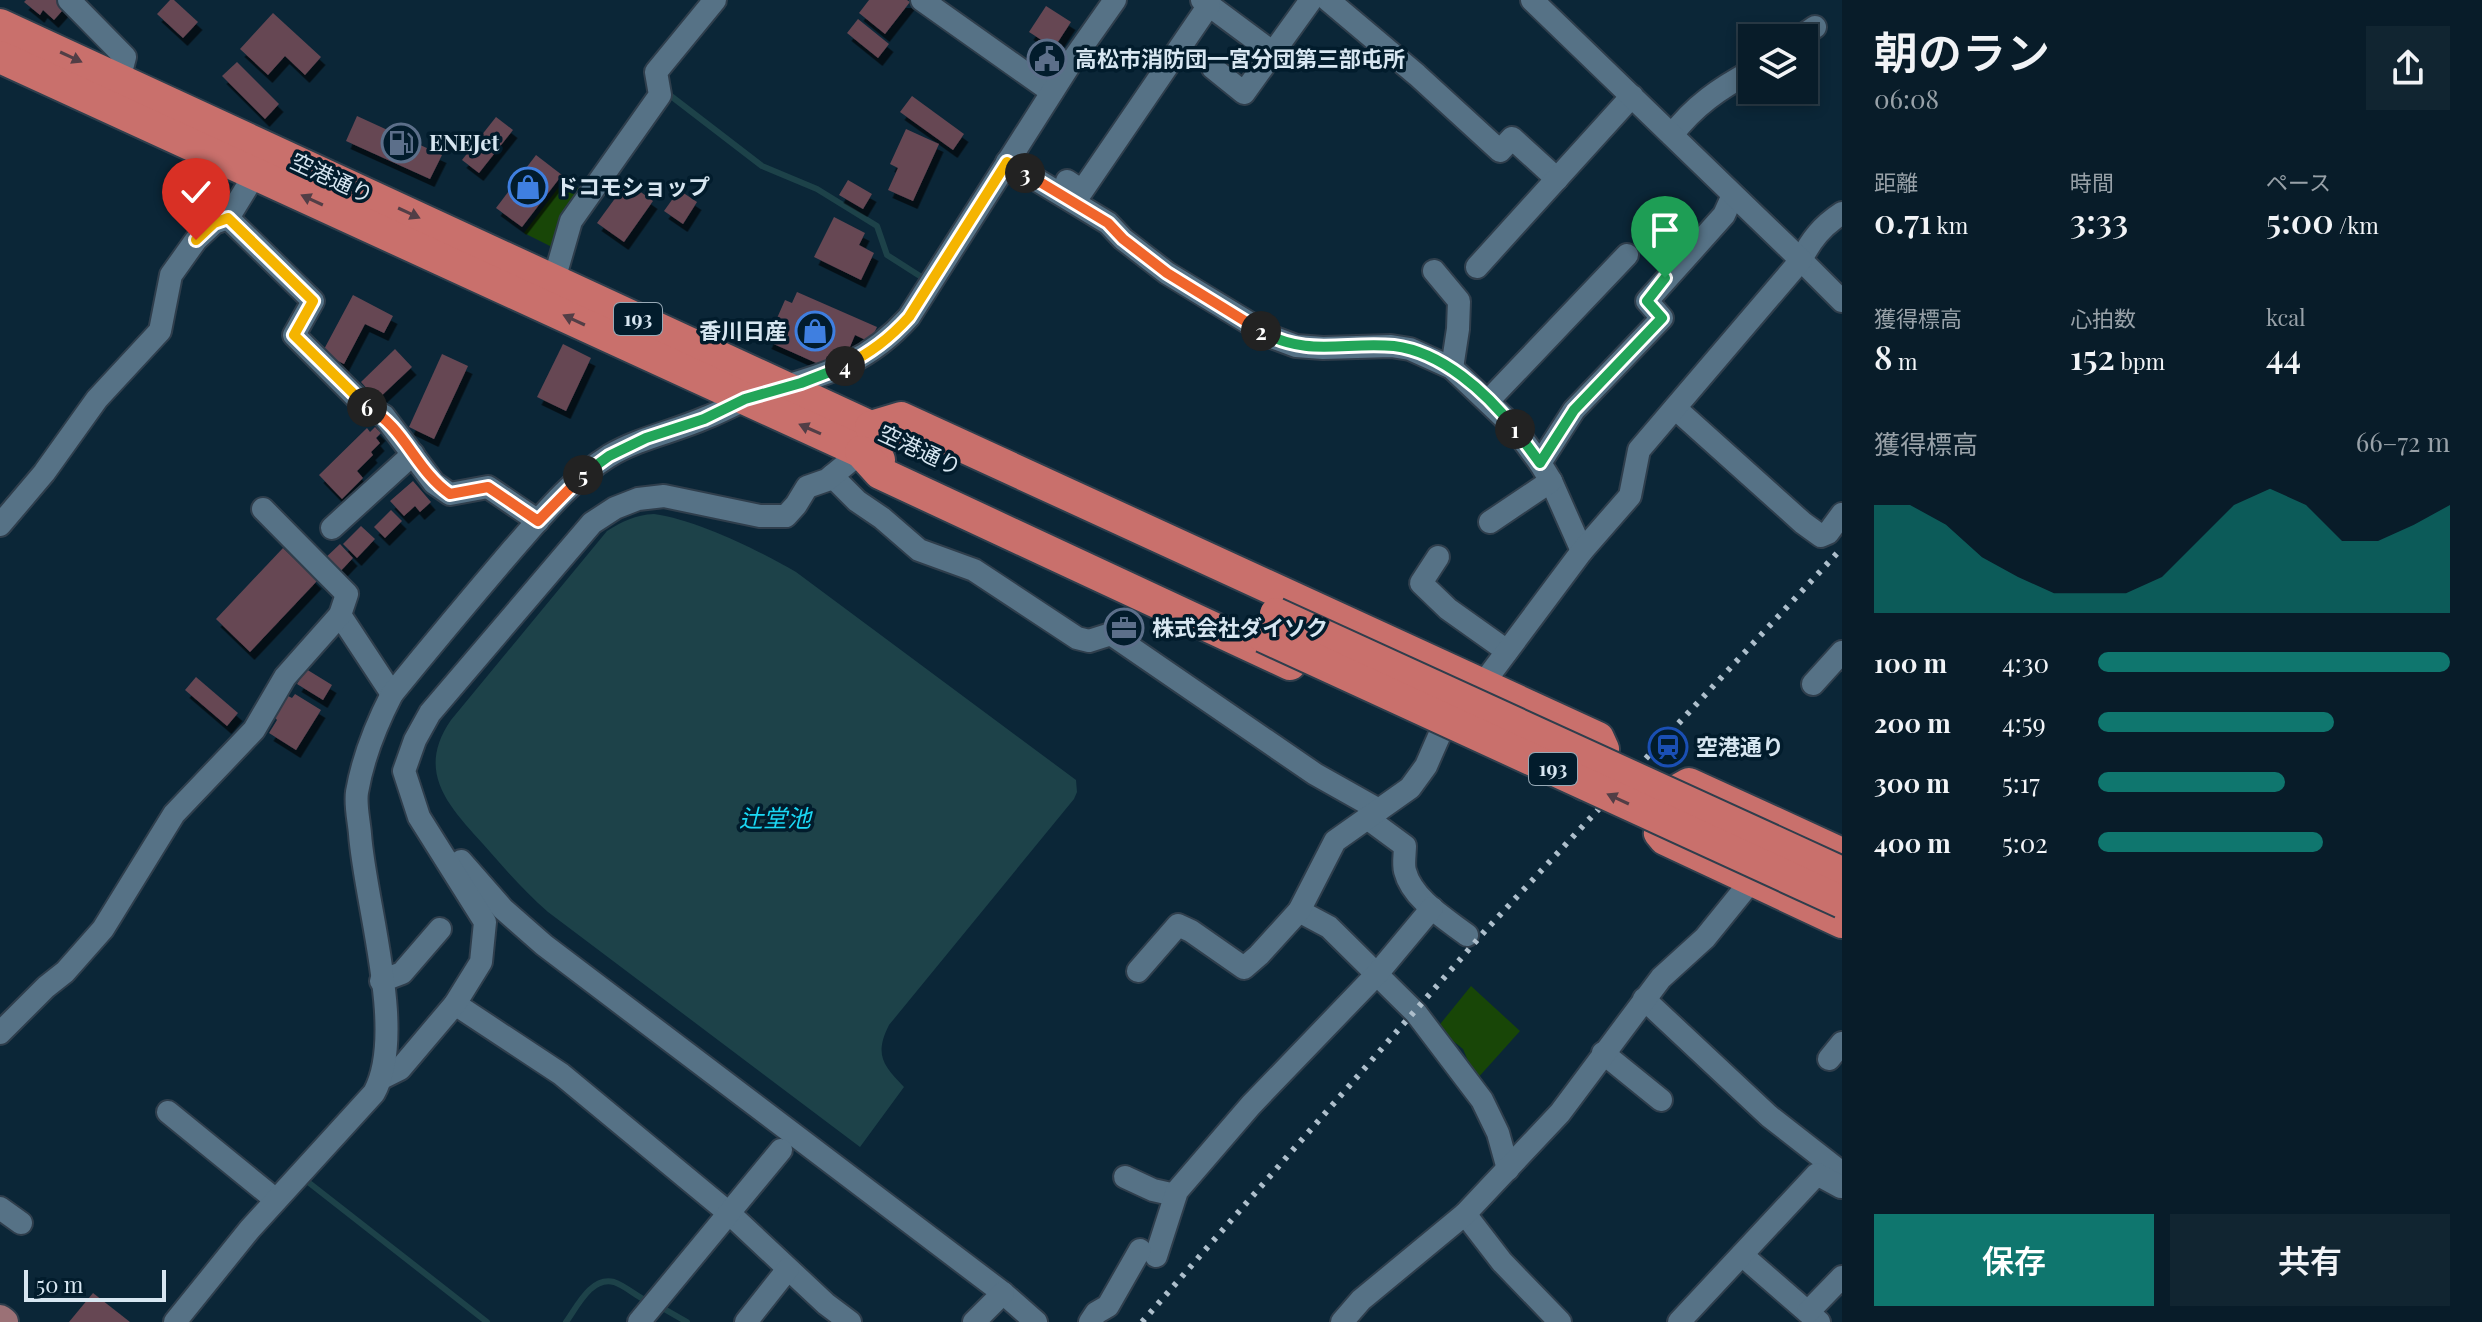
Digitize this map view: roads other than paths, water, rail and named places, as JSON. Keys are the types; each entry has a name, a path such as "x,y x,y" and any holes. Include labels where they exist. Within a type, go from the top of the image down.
{"highway":[{"name":"空港通り","path":"0,25 785,387 866,440"},
{"name":"空港通り","path":"0,57 745,399 866,440 1270,625 1842,873"},
{"path":"901,418 1598,738 1603,749 1580,791 1564,792 880,473 866,440 901,418"},
{"name":"空港通り","path":"1270,625 1842,902"},
{"path":"1842,854 1689,784 1680,789 1660,833 1665,839 1842,922"}],"street":[{"path":"69,0 125,57 119,80"},
{"path":"554,280 571,221 660,95 656,72 715,0"},
{"path":"922,0 1052,92"},
{"path":"175,1322 222,1262 374,1093 382,1078 388,1023 361,851 357,794 376,725 392,694 538,521 581,477 609,456 646,438 704,419 745,399 833,372 889,339 909,317 933,281 1052,92 1115,0"},
{"path":"1213,68 1244,93 1311,0"},
{"path":"1328,0 1500,151 1512,138 1557,179"},
{"path":"1532,0 1842,301"},
{"path":"1067,181 1082,191 1206,3 1272,52"},
{"path":"1672,135 1687,115 1720,88 1738,78"},
{"path":"1477,267 1632,96"},
{"path":"1007,162 1108,223 1123,239 1167,273 1272,337 1296,346 1391,346 1410,349 1452,368 1512,425 1545,472 1582,551"},
{"path":"0,525 52,462 97,399 160,331 171,275 196,240 214,223 228,218 255,174"},
{"path":"1490,522 1545,472 1574,410 1662,318 1647,301 1724,215 1733,195"},
{"path":"1482,685 1582,551 1630,496 1639,450 1801,260 1811,240 1842,213"},
{"path":"228,218 313,301 294,335 365,406 384,416 434,483 450,494 488,487 538,521"},
{"path":"1488,401 1627,255"},
{"path":"1434,271 1459,301 1452,368"},
{"path":"1675,408 1821,536 1828,533 1842,514"},
{"path":"382,1078 400,1069 455,1004 481,962 485,922 419,817 404,771 415,740 430,713 592,523 615,508 638,499 664,496 760,516 786,516 807,487 832,476 866,440"},
{"path":"332,528 413,454"},
{"path":"832,476 857,501 919,550 974,570 1077,638 1089,641 1111,634 1373,814 1405,846 1405,871 1415,891 1467,935"},
{"path":"0,1033 65,972 103,929 174,814 241,746 285,677 340,615 347,594 263,509"},
{"path":"1438,557 1421,583 1448,609 1507,651"},
{"path":"340,615 392,694"},
{"path":"1813,684 1842,652"},
{"path":"1138,971 1178,925 1244,968 1299,911 1335,841 1410,788 1426,766 1440,734"},
{"path":"442,852 457,857 503,909 544,945 1003,1293 1036,1322"},
{"path":"1342,1322 1361,1300 1465,1214 1560,1113 1661,978 1705,938 1752,880"},
{"path":"1090,1322 1096,1313 1108,1306 1148,1253 1175,1195 1251,1105 1377,974 1432,908"},
{"path":"1299,911 1329,927 1416,1013 1482,1100 1498,1133 1508,1169"},
{"path":"381,981 402,973 440,929"},
{"path":"1644,999 1841,1180"},
{"path":"455,1004 561,1074 730,1214 788,1269 819,1313 850,1322"},
{"path":"1603,1053 1661,1100"},
{"path":"168,1112 276,1200"},
{"path":"649,1310 781,1150"},
{"path":"1679,1322 1817,1174 1841,1180"},
{"path":"1125,1177 1153,1190 1175,1195"},
{"path":"0,1208 21,1223"},
{"path":"1465,1214 1502,1262 1560,1322"},
{"path":"1742,1255 1813,1317 1842,1277"},
{"path":"746,1322 788,1269"},
{"path":"974,1322 1003,1293"}],"water":[{"name":"辻堂池","path":"654,514 708,529 796,572 1076,780 1074,799 889,1025 882,1044 883,1059 904,1087 860,1147 548,912 470,830 448,802 436,772 436,756 451,720 607,531 629,519"}],"waterway":[{"path":"667,93 762,166 817,189 877,226 887,255 923,278"},
{"path":"308,1182 487,1322"},
{"path":"566,1322 586,1294 606,1281 614,1282 649,1302"},
{"path":"659,1306 687,1322"}],"railway":[{"path":"1142,1322 1485,931 1842,548"}],"place":[{"name":"高松市消防団一宮分団第三部屯所","path":"1047,59"},
{"name":"ENEJet","path":"401,143"},
{"name":"ドコモショップ","path":"528,187"},
{"name":"香川日産","path":"815,331"},
{"name":"株式会社ダイソク","path":"1124,628"},
{"name":"空港通り","path":"1668,747"}]}
